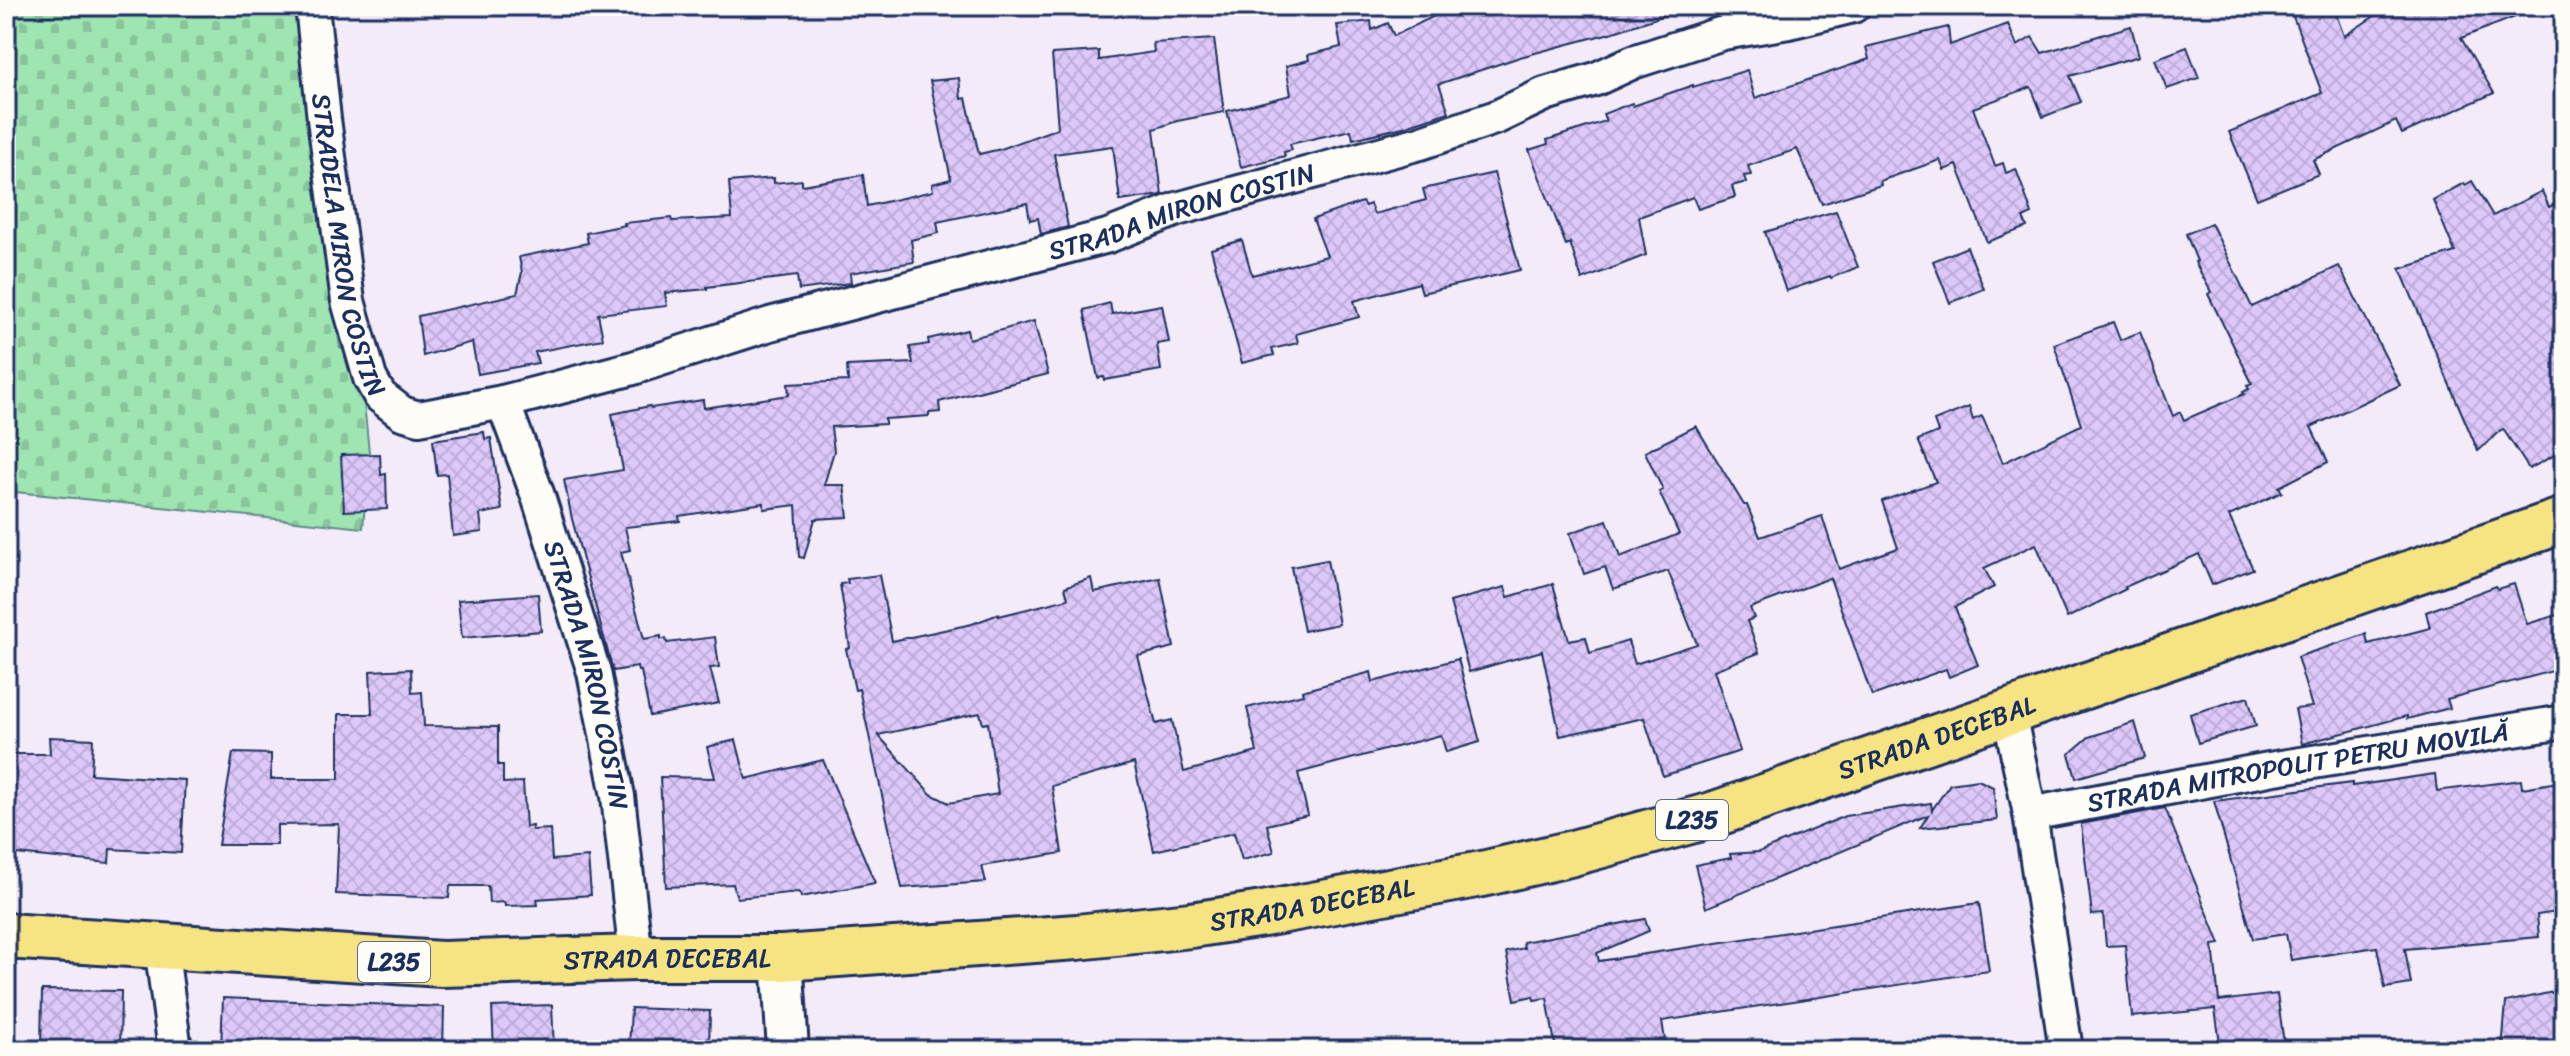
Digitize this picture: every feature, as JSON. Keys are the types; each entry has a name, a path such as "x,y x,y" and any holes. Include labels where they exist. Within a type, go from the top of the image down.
{"main road":[{"name":"STRADA DECEBAL","path":"6,936 442,964 636,958 782,958 1077,937 1191,925 1482,874 1712,815 2564,520"}],"street":[{"name":"STRADELA MIRON COSTIN","path":"312,6 348,301 370,378 380,396 402,413 419,418 457,412"},
{"name":"STRADA MIRON COSTIN","path":"457,412 633,368 770,324 1108,236 1177,209 1420,143 1497,117 1545,94 1596,79 1633,62 1723,33 1789,22 1853,6"},
{"name":"STRADA MIRON COSTIN","path":"503,402 538,496 594,672 618,796 636,958"},
{"path":"2009,713 2030,814 2066,1050"},
{"name":"STRADA MITROPOLIT PETRU MOVILĂ","path":"2030,814 2269,769 2564,722"},
{"path":"161,946 175,1050"},
{"path":"782,958 788,1050"}],"green space":[{"path":"6,6 296,6 340,348 353,349 364,403 369,452 363,528 6,491"}],"building":[{"path":"1454,6 1670,6 1671,13 1439,84 1449,112 1353,139 1351,130 1290,144 1292,150 1284,152 1285,156 1241,167 1227,111 1291,95 1286,66 1309,60 1308,55 1341,47 1337,25 1371,21 1372,30 1388,23 1394,36"},
{"path":"2289,6 2333,6 2344,36 2390,6 2538,8 2461,38 2494,93 2402,134 2396,121 2313,160 2319,174 2257,199 2229,132 2322,93"},
{"path":"2008,24 2017,46 2032,37 2042,53 2131,26 2139,56 2070,76 2081,102 2043,117 2031,87 1973,108 1995,166 2003,163 2006,173 2016,169 2032,214 2023,218 2027,227 1987,242 1957,165 1944,170 1940,160 1880,181 1881,185 1822,204 1797,149 1748,166 1751,175 1744,176 1746,182 1732,186 1735,197 1698,209 1693,197 1639,217 1646,255 1582,280 1570,243 1566,245 1529,150 1548,144 1547,140 1606,121 1603,114 1632,103 1633,106 1747,70 1755,98 1869,59 1866,47 1948,27 1950,45"},
{"path":"1214,39 1224,112 1154,129 1162,195 1120,201 1113,146 1054,154 1068,227 1041,234 1038,218 1030,220 1027,203 937,222 939,233 911,240 914,262 850,273 851,283 799,290 797,276 707,287 665,293 667,306 598,314 603,339 535,352 538,363 478,374 472,342 423,356 418,316 517,294 522,272 519,257 588,243 586,233 624,223 671,218 672,221 732,218 729,182 774,178 774,183 802,180 802,185 863,175 867,206 933,191 932,184 951,179 930,81 959,78 961,99 966,98 979,154 1058,128 1052,54 1099,51 1099,60 1154,52 1153,43"},
{"path":"2187,47 2199,78 2167,89 2155,59"},
{"path":"1494,173 1520,270 1422,293 1419,283 1354,301 1359,317 1296,334 1298,343 1272,349 1274,355 1242,363 1211,249 1242,240 1252,275 1327,256 1313,219 1362,202 1365,206 1370,204 1374,214 1426,200 1423,189"},
{"path":"2472,181 2493,216 2542,191 2549,207 2564,199 2564,450 2529,469 2503,429 2478,451 2400,269 2455,252 2433,200"},
{"path":"1836,211 1858,267 1786,291 1765,232"},
{"path":"2211,223 2252,307 2339,266 2400,385 2311,427 2328,462 2279,487 2282,492 2229,516 2253,569 2212,585 2199,554 2125,587 2067,618 2036,544 1984,568 1994,587 1955,607 1978,665 1949,677 1946,669 1872,696 1830,578 1750,608 1754,618 1747,621 1759,653 1714,670 1740,751 1663,776 1644,718 1560,736 1542,651 1469,672 1450,602 1505,587 1508,597 1553,584 1569,640 1586,637 1590,653 1628,641 1635,664 1697,644 1668,571 1613,589 1605,567 1584,574 1570,533 1607,520 1620,557 1679,534 1645,452 1696,426 1744,505 1747,505 1760,537 1822,516 1839,569 1898,548 1882,501 1936,482 1918,440 1938,432 1934,421 1969,407 1973,420 1982,416 2003,463 2081,425 2054,344 2113,322 2120,340 2140,332 2173,416 2180,412 2184,420 2244,394 2249,389 2247,385 2252,383 2208,294 2211,292 2195,262 2186,234"},
{"path":"1967,247 1984,289 1950,303 1933,261"},
{"path":"1110,303 1112,314 1162,305 1169,342 1157,344 1161,370 1105,380 1104,377 1098,378 1084,310"},
{"path":"1034,321 1048,374 939,402 940,412 929,413 929,416 885,419 885,424 831,427 834,451 824,485 844,485 848,517 815,519 804,558 799,557 796,505 764,509 764,503 679,516 680,521 625,527 630,550 621,552 644,639 661,636 667,643 715,637 719,667 710,668 719,703 650,716 641,671 637,667 613,671 564,480 623,470 612,414 703,400 704,408 789,395 788,384 848,381 847,366 913,363 910,347 929,344 928,339 967,330 969,339"},
{"path":"484,432 485,439 491,438 502,510 480,514 482,532 453,536 447,474 437,475 433,440"},
{"path":"380,454 381,475 386,474 387,509 344,511 341,455"},
{"path":"1327,560 1339,624 1304,631 1291,567"},
{"path":"879,575 892,641 1068,599 1065,587 1091,578 1094,592 1160,578 1174,647 1138,656 1156,724 1172,720 1184,772 1257,752 1247,708 1371,672 1373,682 1458,659 1480,742 1446,752 1441,735 1298,773 1308,815 1267,825 1274,852 1242,860 1234,833 1154,851 1134,763 1052,786 1062,853 982,866 986,882 902,888 859,689 855,690 846,649 850,648 840,584 848,583 847,579","holes":["980,713 983,724 988,723 998,794 949,803 931,794 878,735"]},
{"path":"2514,584 2527,624 2564,613 2564,668 2447,699 2450,708 2302,744 2295,709 2312,707 2297,657 2366,634 2368,644 2430,628 2426,612 2496,586 2497,589"},
{"path":"538,594 541,631 462,638 458,600"},
{"path":"411,669 412,693 422,692 424,726 498,727 498,765 503,765 503,783 523,782 526,827 532,826 532,830 550,829 552,860 588,857 591,895 537,899 538,905 505,906 504,902 489,903 488,886 450,886 449,898 336,894 339,824 277,825 277,845 218,845 233,753 271,754 271,779 339,779 339,714 372,714 370,671"},
{"path":"2248,697 2256,726 2198,743 2190,714"},
{"path":"2135,722 2145,758 2076,778 2069,754 2089,737"},
{"path":"49,737 93,739 91,774 185,780 181,853 110,849 109,863 6,853 9,756 50,754"},
{"path":"736,740 746,779 823,760 875,883 801,897 799,892 737,898 733,884 666,887 660,777 715,778 707,747"},
{"path":"2435,774 2437,791 2521,780 2522,788 2564,781 2564,911 2537,915 2539,937 2405,949 2411,984 2385,988 2377,947 2291,960 2286,934 2253,939 2214,801"},
{"path":"1978,780 1993,787 1997,820 1920,828 1928,815 1706,908 1695,865 1731,858 1730,854 1759,852 1845,816 1931,803 1932,810 1950,784"},
{"path":"2165,808 2220,944 2213,945 2219,1001 2277,994 2285,1050 2221,1050 2215,1009 2132,1017 2125,945 2106,946 2103,914 2092,915 2081,824"},
{"path":"1979,903 1989,971 1662,1021 1666,1047 1649,1050 1556,1050 1547,998 1534,1000 1533,996 1515,1000 1506,952 1524,948 1523,942 1645,919 1649,931 1597,953 1599,961"},
{"path":"42,990 121,991 120,1050 41,1050"},
{"path":"2553,992 2564,993 2564,1050 2502,1050 2506,1002"},
{"path":"223,998 444,1007 443,1050 221,1050"},
{"path":"552,1005 554,1050 494,1050 492,1007"},
{"path":"631,1008 710,1011 709,1050 629,1050"}]}
